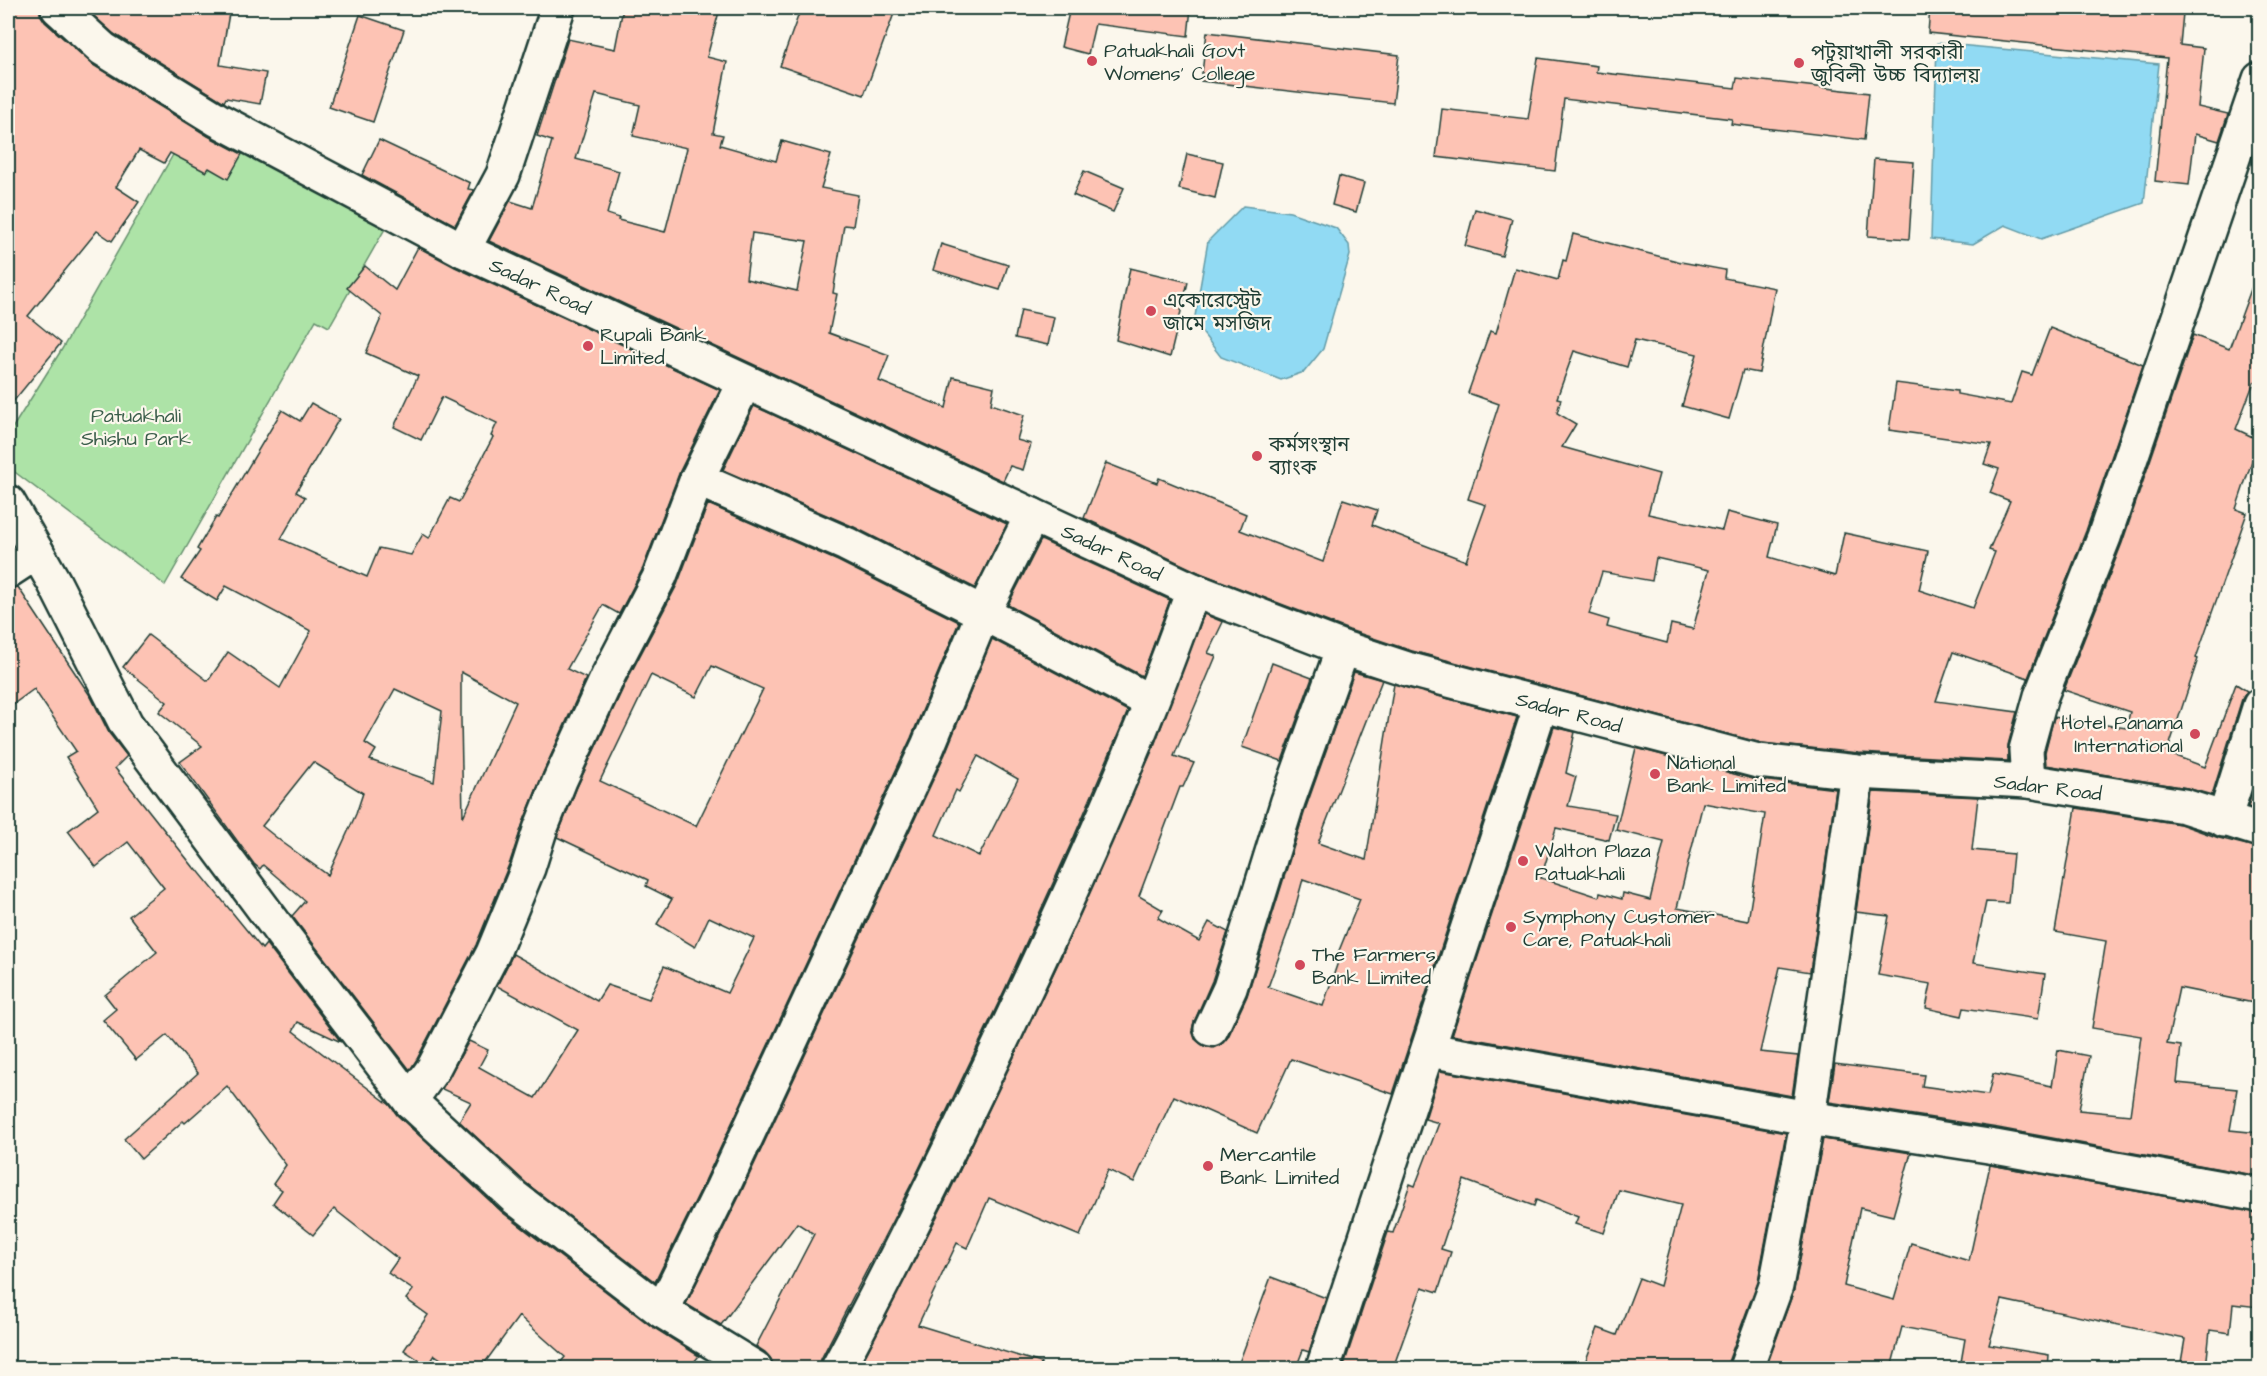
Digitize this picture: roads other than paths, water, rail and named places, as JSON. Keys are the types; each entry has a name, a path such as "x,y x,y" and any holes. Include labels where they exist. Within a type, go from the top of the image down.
{"street":[{"name":"Sadar Road","path":"58,8 104,49 218,120 463,250 1193,590 1343,648 1407,669 1758,761 1857,772 2028,781 2184,806 2259,830"},
{"path":"463,250 502,175 558,8"},
{"path":"2028,781 2026,750 2041,696 2104,537 2259,79"},
{"path":"410,1101 433,1069 493,953 528,868 560,780 609,674 660,576 697,479 745,382"},
{"path":"697,479 846,544 1151,702"},
{"path":"8,502 54,582 126,724 410,1101 514,1197 662,1311 755,1368"},
{"path":"662,1311 722,1189 928,746 983,613 1032,515"},
{"path":"8,571 37,552"},
{"path":"838,1368 953,1145 1095,841 1166,670 1193,590"},
{"path":"1211,1029 1230,988 1288,801 1343,648"},
{"path":"1323,1368 1541,705"},
{"path":"2224,820 2259,705"},
{"path":"1746,1368 1776,1287 1808,1118 1857,772"},
{"path":"1429,1050 1808,1118 1995,1147 2259,1195"}],"water":[{"path":"1937,43 2159,64 2144,203 2041,239 2005,225 1973,244 1931,239"},
{"path":"1243,206 1290,212 1336,228 1349,245 1350,255 1323,349 1304,372 1281,380 1221,357 1194,322 1208,241"}],"place":[{"name":"Patuakhali Govt Womens' College","path":"1092,61"},
{"name":"পটুয়াখালী সরকারী জুবিলী উচ্চ বিদ্যালয়","path":"1799,63"},
{"name":"একোরেস্ট্রেট জামে মসজিদ","path":"1151,311"},
{"name":"Rupali Bank Limited","path":"588,346"},
{"name":"কর্মসংস্থান ব্যাংক","path":"1257,456"},
{"name":"Hotel Panama International","path":"2195,734"},
{"name":"National Bank Limited","path":"1655,774"},
{"name":"Walton Plaza Patuakhali","path":"1523,861"},
{"name":"Symphony Customer Care, Patuakhali","path":"1511,927"},
{"name":"The Farmers Bank Limited","path":"1300,965"},
{"name":"Mercantile Bank Limited","path":"1208,1166"}],"park label":[{"name":"Patuakhali Shishu Park","path":"136,426"}]}
